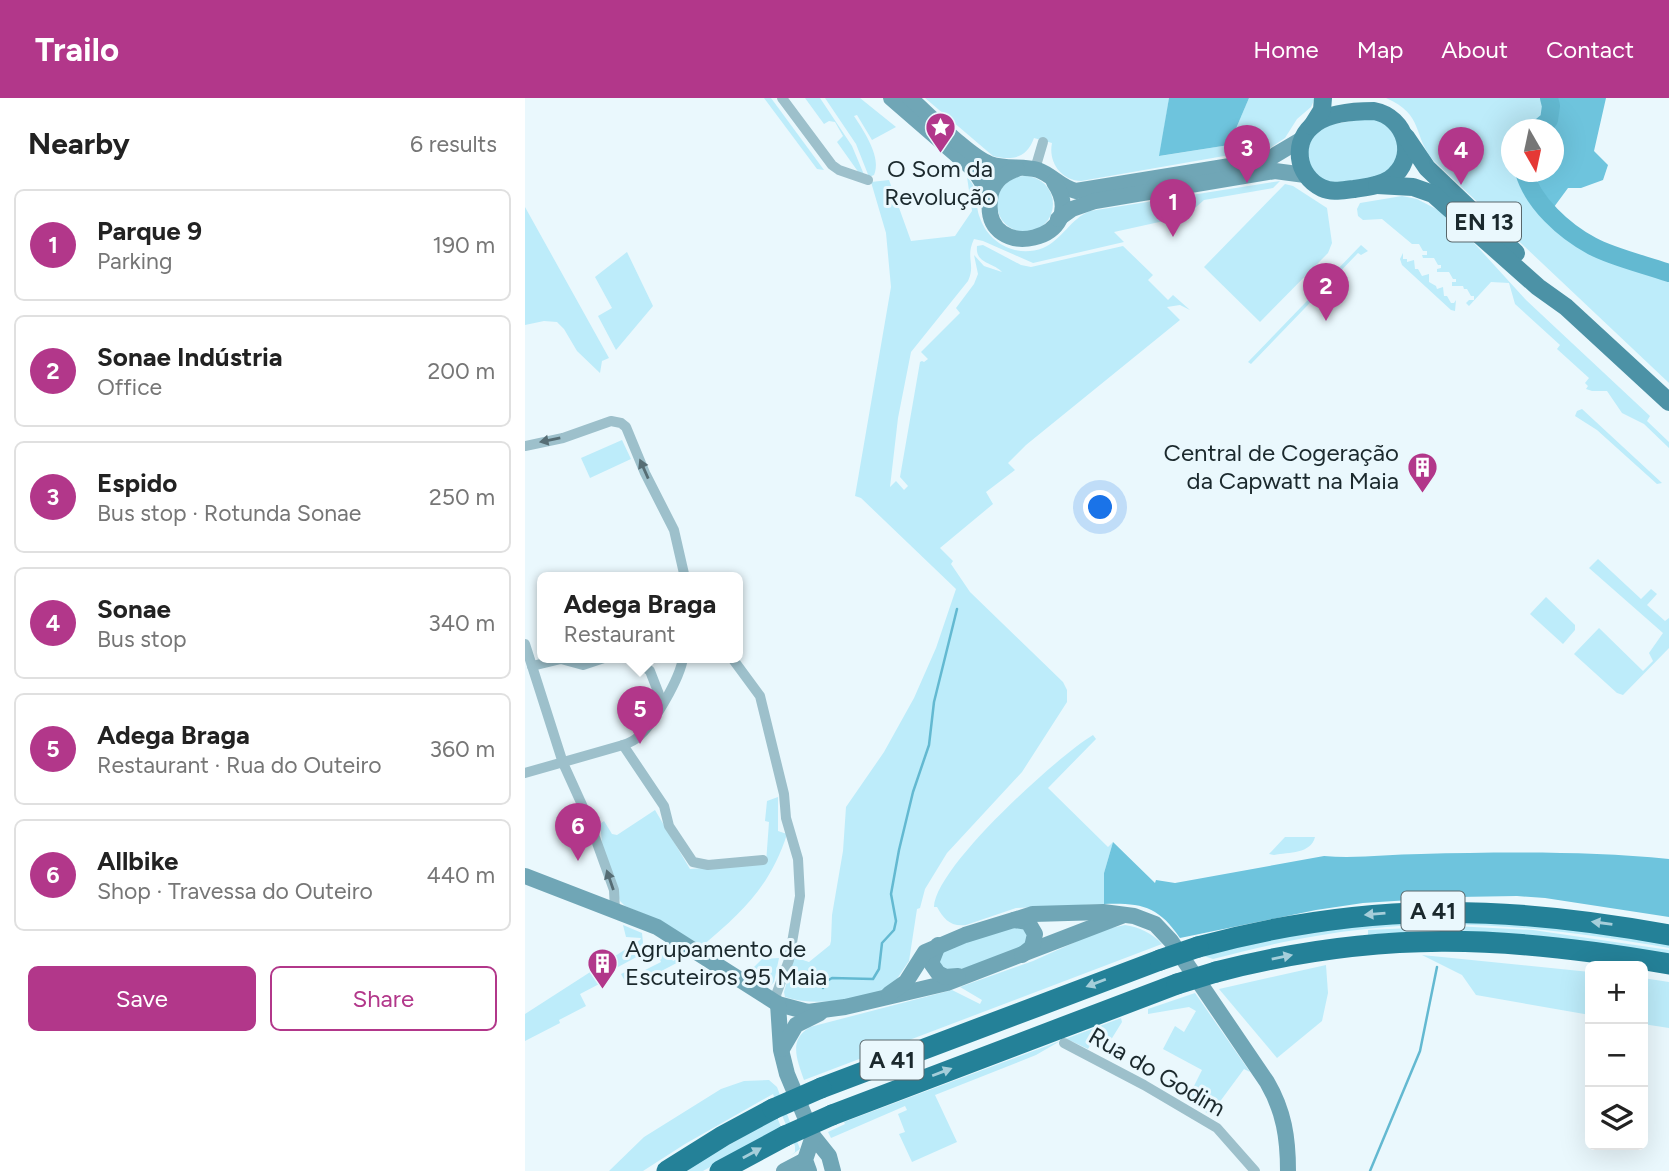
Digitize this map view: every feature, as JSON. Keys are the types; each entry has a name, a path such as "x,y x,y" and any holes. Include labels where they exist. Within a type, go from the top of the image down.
{"highway":[{"name":"A 41","path":"667,1171 773,1109 821,1088 1160,960 1198,947 1263,931 1342,918 1434,911 1541,915 1669,935"},
{"name":"A 41","path":"720,1171 785,1136 832,1115 1177,984 1273,958 1338,947 1437,940 1545,945 1669,964"}],"main road":[{"path":"891,98 974,170 990,195"},
{"path":"911,98 982,160 1003,168 1035,169 1068,189 1083,190 1275,157 1326,118 1374,111"},
{"path":"1017,169 1000,178 990,195 989,206 993,221 1000,230 1013,238 1024,240 1049,232 1058,219 1072,209 1095,201 1275,171 1305,175 1299,157 1307,133 1322,110 1323,98"},
{"name":"EN 13","path":"1354,98 1399,124 1427,168 1543,279 1566,307"},
{"path":"1377,185 1393,177 1401,167 1406,151 1405,135"},
{"name":"EN 13","path":"1305,175 1330,191 1377,185 1413,187 1433,194 1538,287 1566,307 1669,402"},
{"path":"1054,181 1061,200 1058,219"},
{"path":"525,876 615,910 673,936 778,1004 808,1012 940,985 1020,956 1101,921 1124,915"},
{"path":"877,999 892,993 907,982 925,952 937,945 1008,920 1033,914 1103,912 1145,919 1163,931 1267,1082 1284,1122 1288,1171"},
{"path":"1008,920 1024,920 1033,927 1035,934 1032,947 1020,956"},
{"path":"937,945 931,962 938,973 949,978 964,975"},
{"path":"759,992 782,1050"},
{"path":"778,1004 782,1050 790,1085 813,1136 820,1163 784,1171"},
{"path":"782,1050 799,1023 832,1009"}],"street":[{"path":"782,98 832,165 868,180"},
{"path":"1035,169 1043,142"},
{"path":"525,446 563,438 611,421 621,423 626,427 645,473 674,530 684,572"},
{"path":"525,644 563,763 588,818 614,890 615,910"},
{"path":"532,666 544,663"},
{"path":"640,663 650,671 663,702"},
{"path":"525,773 637,739 648,727 663,702 682,663"},
{"path":"736,663 760,696 784,794 786,818 798,859 800,896 789,960 776,995 778,1004"},
{"path":"623,745 664,806 669,826 693,862 708,865 764,860"},
{"name":"Rua do Godim","path":"1064,1043 1145,1084 1217,1128 1255,1171"}],"shaded area":[{"path":"764,98 771,98 824,170 817,169"},
{"path":"805,98 820,98 852,146 865,177 859,173 837,142 843,136 835,122 824,124"},
{"path":"825,98 860,98 896,127 872,140 857,115 854,116 874,153 874,175 869,177 856,144"},
{"path":"925,98 1169,98 1160,156 1229,145 1249,98 1315,98 1311,107 1297,119 1285,138 1270,148 1081,181 1067,177 1057,169 1052,157 1052,143 1034,138 1023,154 1012,158 993,156"},
{"path":"1169,98 1249,98 1229,145 1159,156"},
{"path":"1386,98 1544,98 1546,119 1501,119 1501,182 1524,182 1530,199 1595,253 1669,279 1669,383 1434,161 1427,152 1413,119"},
{"path":"1553,98 1606,98 1594,151 1608,165 1603,180 1581,188 1568,188 1554,207 1542,195 1538,183 1564,182 1564,119 1552,119 1557,106"},
{"path":"1375,118 1391,127 1400,149 1393,167 1379,177 1330,184 1315,176 1306,156 1313,135 1329,125"},
{"path":"1019,176 1031,176 1041,180 1049,188 1053,204 1049,220 1041,228 1031,232 1019,232 1009,228 1001,220 997,210 997,198 1001,188 1009,180"},
{"path":"967,177 975,192 980,218 990,235 1005,246 1023,251 1033,251 1050,244 1077,219 1090,211 1280,181 1273,188 1204,200 1195,208 1173,219 1114,232 1124,242 1033,263 974,239 970,251 971,270 968,281 911,352 898,418 890,487 896,481 904,490 908,486 900,477 920,362 928,359 921,352 960,313 956,308 978,274 974,255 984,266 1002,272 982,260 977,246 983,245 1021,265 1031,267 1123,246 1153,275 1148,280 1168,300 1173,295 1190,310 1180,305 1167,307 1180,320 1026,445 1008,463 1015,470 986,492 993,504 940,548 953,561 951,564 970,592 1063,682 1067,690 1067,702 1022,772 947,853 925,889 920,908 917,909 909,961 890,989 838,1001 798,1000 785,997 784,992 794,957 809,962 830,945 831,941 846,807 884,752 914,698 936,648 956,589 861,498 855,496 891,287 886,233 871,182 889,180 911,241 955,236 972,211"},
{"path":"1285,184 1293,186 1327,208 1332,243 1328,253 1260,322 1204,267"},
{"path":"1402,196 1417,199 1440,211 1474,243 1526,300 1650,416 1647,421 1669,442 1669,448 1644,424 1622,413 1607,391 1586,389 1588,386 1585,383 1589,378 1557,349 1560,345 1515,304 1509,283 1491,282 1469,306 1466,303 1474,300 1474,296 1463,286 1452,286 1456,279 1453,279 1449,272 1437,272 1441,265 1438,265 1434,258 1423,258 1422,255 1427,255 1427,251 1423,251 1419,244 1412,244 1382,219 1363,220 1358,216 1360,203"},
{"path":"525,207 609,358 602,361 600,373 577,351 557,322 544,321 525,325"},
{"path":"1361,245 1368,251 1361,255 1358,253 1251,364 1248,362"},
{"path":"627,252 653,306 616,350 598,316 612,308 595,277"},
{"path":"1403,253 1403,259 1407,259 1407,262 1414,260 1415,269 1418,269 1422,276 1429,274 1429,282 1437,289 1443,287 1444,296 1447,296 1451,303 1456,300 1455,311 1402,265 1400,259"},
{"path":"1582,409 1662,483 1657,484 1597,430 1575,416 1577,411"},
{"path":"622,440 631,459 590,478 581,458"},
{"path":"1598,559 1641,599 1651,589 1657,594 1647,605 1665,621 1669,618 1669,648 1623,695 1617,693 1574,654 1599,628 1643,671 1653,661 1649,653 1663,633 1589,568"},
{"path":"1546,597 1575,625 1575,630 1563,644 1530,614"},
{"path":"1093,735 1096,739 1048,788 1108,847 1113,842 1104,873 1104,904 1016,908 966,925 956,925 948,921 937,907 934,907 940,889 954,866 1028,788"},
{"path":"778,797 778,831 787,834 773,868 754,897 702,946 620,901 603,851 600,824 604,821 612,834 617,835 655,810 690,869 766,863 769,822 765,821 767,801"},
{"path":"1285,837 1315,837 1313,843 1304,849 1269,854"},
{"path":"1113,842 1155,883 1156,880 1175,883 1324,856 1545,853 1669,859 1669,917 1545,898 1457,897 1363,903 1180,938 1164,919 1148,909 1129,904 1104,904 1104,873"},
{"path":"1413,921 1527,923 1669,944 1669,948 1556,931 1442,925 1345,931 1287,941 1213,959 1204,956 1282,938"},
{"path":"1018,924 1027,930 1028,944 958,973 947,972 939,962 942,951"},
{"path":"623,925 642,933 644,953 605,974 605,981 580,994 586,1006 525,1041 525,1014 640,940 641,938 626,937"},
{"path":"1125,925 1145,931 1162,944 804,1080 796,1051 799,1038 810,1027 952,990 980,1004 982,1000 960,987 1033,961 1102,930"},
{"path":"1454,926 1533,930 1669,950 1669,955 1557,939 1482,932 1368,935 1368,930"},
{"path":"671,949 677,952 670,956 673,961 686,954 690,956 629,988 621,974 627,971 631,977 661,962 658,955"},
{"path":"1422,955 1585,971 1585,1014 1476,995 1462,975"},
{"path":"779,958 771,985 766,986 747,974 762,959"},
{"path":"1326,965 1328,993 1322,1021 1277,1058 1219,989"},
{"path":"1648,979 1669,982 1669,1028 1648,1025"},
{"path":"1195,993 1250,1072 1244,1069 1210,1115 1187,1100 1202,1070 1163,1049 1175,1026 1184,1032 1196,1011 1189,1007 1148,1014 1148,1009"},
{"path":"1121,1018 1122,1022 1109,1043 1095,1036 1088,1049 1062,1040"},
{"path":"1061,1040 1036,1055 935,1095 957,1142 912,1162 899,1134 905,1132 898,1114 907,1110 905,1106 831,1138 828,1132 845,1124 844,1122"},
{"path":"769,1080 777,1087 800,1149 790,1156 795,1152 795,1146 773,1094 643,1171 609,1171 644,1137 721,1089 744,1081"},
{"path":"777,1117 781,1127 703,1171 684,1171"}],"waterway":[{"path":"1549,98 1549,119"},
{"path":"1528,182 1534,195 1551,215 1581,240 1600,250 1669,273"},
{"path":"823,988 832,978 873,979 879,969 882,943 894,930 896,921 891,894 899,850 913,792 929,745 934,702 957,609"},
{"path":"1370,1171 1420,1051 1437,967"}],"place":[{"name":"O Som da Revolução","path":"940,154"},
{"name":"Espido","path":"1247,183"},
{"name":"Sonae","path":"1461,185"},
{"name":"Parque 9","path":"1173,237"},
{"name":"Sonae Indústria","path":"1326,321"},
{"name":"Central de Cogeração da Capwatt na Maia","path":"1422,494"},
{"name":"Adega Braga","path":"640,744"},
{"name":"Allbike","path":"578,861"},
{"name":"Agrupamento de Escuteiros 95 Maia","path":"602,990"}]}
